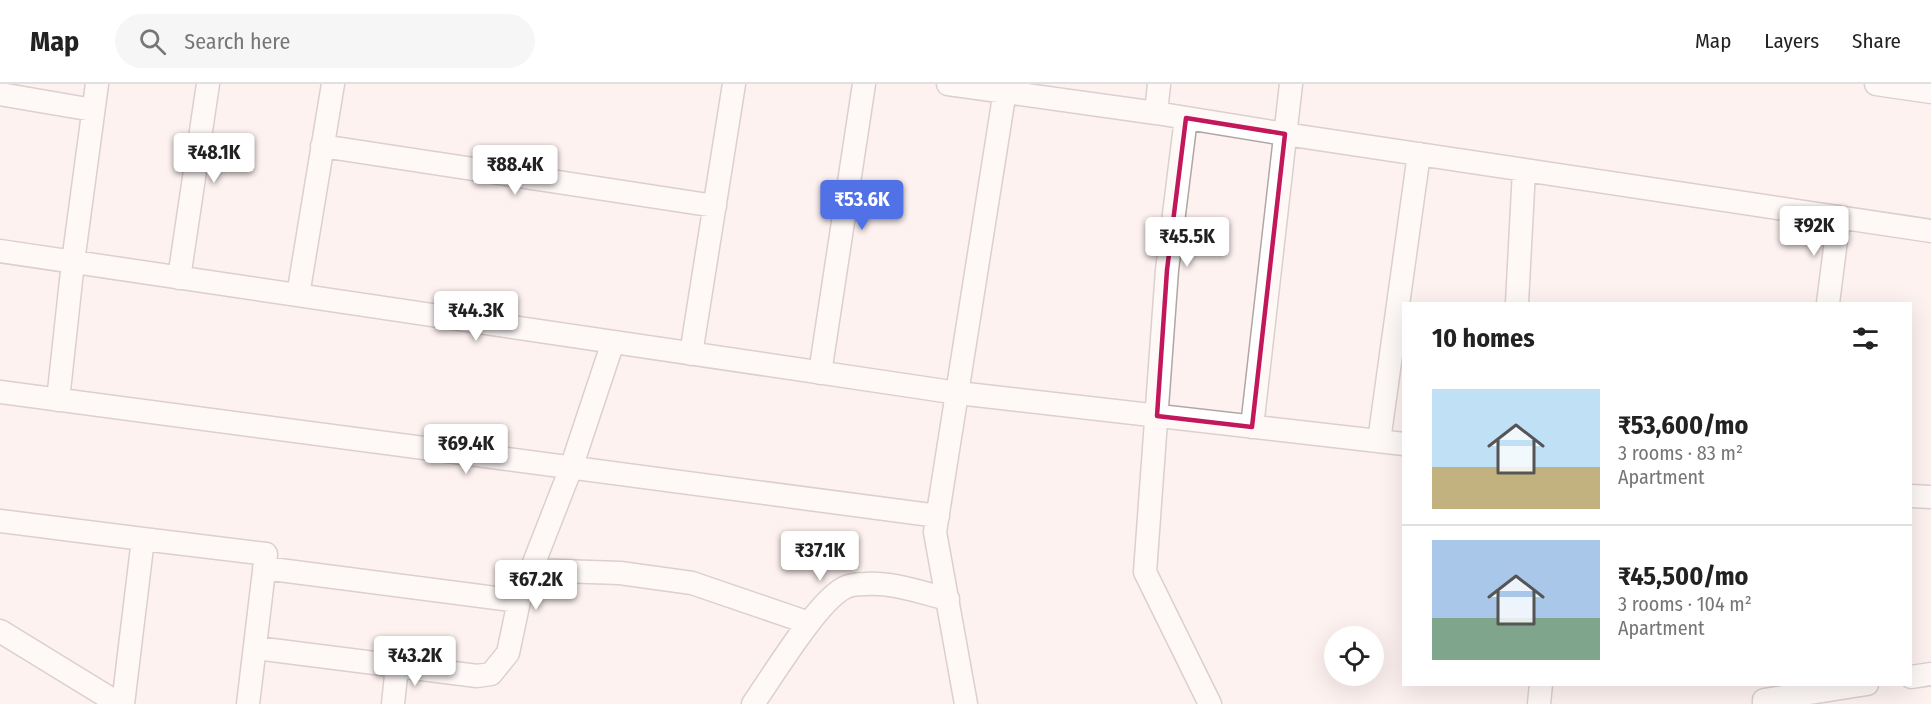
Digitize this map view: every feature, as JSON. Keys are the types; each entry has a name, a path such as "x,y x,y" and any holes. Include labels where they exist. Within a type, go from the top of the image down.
{"street":[{"path":"58,400 73,262 97,84"},
{"path":"179,278 208,84"},
{"path":"298,295 333,84"},
{"path":"691,354 734,84"},
{"path":"820,373 864,84"},
{"path":"948,84 1006,88 1285,135 1931,231"},
{"path":"1156,113 1158,84"},
{"path":"1252,427 1291,84"},
{"path":"1876,84 1931,92"},
{"path":"966,704 935,532 1006,88"},
{"path":"0,94 93,110"},
{"path":"1186,118 1167,270 1145,572 1210,704"},
{"path":"322,146 714,206"},
{"path":"1379,441 1419,154"},
{"path":"1517,302 1524,170"},
{"path":"1828,302 1839,217"},
{"path":"0,251 958,393 1402,444"},
{"path":"256,648 477,676 491,674 508,653 519,601 571,468 613,342"},
{"path":"0,392 938,516"},
{"path":"1912,496 1931,497"},
{"path":"0,521 266,554 248,704"},
{"path":"0,632 121,704 143,539"},
{"path":"264,568 519,601"},
{"path":"531,570 620,573 692,583 809,623"},
{"path":"753,704 809,623 825,604 844,588 866,584 888,585 948,599"},
{"path":"393,704 397,666"},
{"path":"1912,677 1931,674"},
{"path":"1539,704 1541,686"},
{"path":"1763,696 1850,686"}],"highlighted area":[{"path":"1186,118 1285,134 1252,427 1157,416 1167,270"}]}
